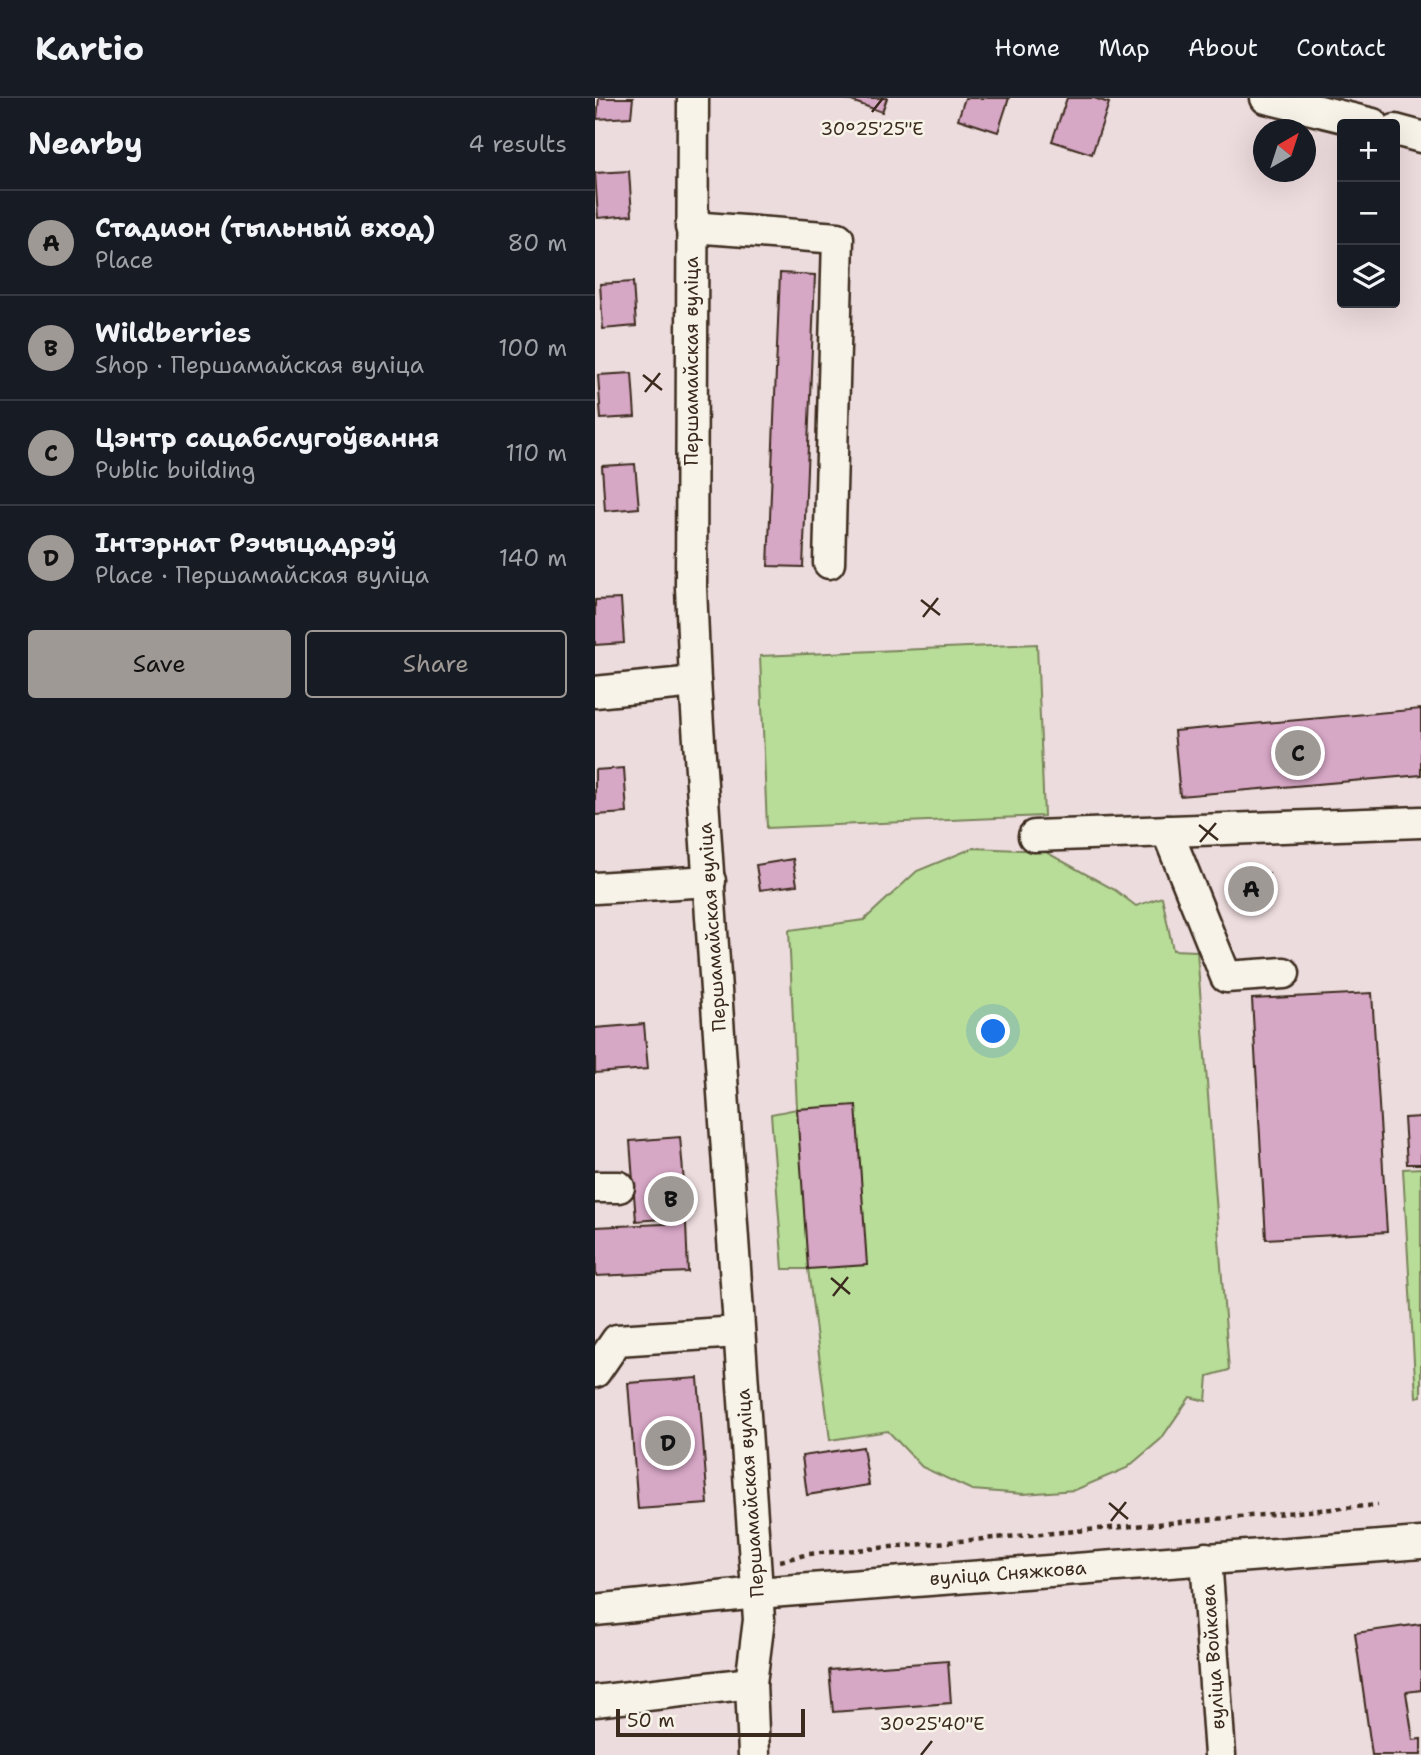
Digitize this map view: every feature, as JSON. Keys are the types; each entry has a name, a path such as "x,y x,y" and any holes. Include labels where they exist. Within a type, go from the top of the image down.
{"street":[{"name":"Першамайская вуліца","path":"693,98 691,587 695,682 759,1620 751,1683 754,1755"},
{"path":"1266,98 1352,119"},
{"path":"1400,131 1421,137"},
{"path":"691,227 838,238 829,563"},
{"path":"595,692 695,682"},
{"path":"1034,836 1421,822"},
{"path":"1167,831 1226,977 1284,973"},
{"path":"595,888 710,881"},
{"path":"595,1372 617,1340 738,1332"},
{"name":"вуліца Сняжкова","path":"595,1610 756,1580 1206,1558 1421,1543"},
{"name":"вуліца Войкава","path":"1206,1558 1220,1755"},
{"path":"595,1701 751,1683"}],"path":[{"path":"756,1580 809,1554 1378,1505"}],"green space":[{"path":"1037,644 1044,816 767,828 760,656"},
{"path":"973,848 1044,851 1115,890 1136,906 1162,897 1173,950 1197,951 1229,1370 1208,1376 1206,1401 1190,1397 1161,1439 1127,1468 1075,1490 1024,1494 972,1490 922,1467 888,1431 830,1440 808,1269 783,1269 771,1114 797,1109 789,930 864,920 917,871"},
{"path":"1421,1168 1421,1396 1416,1397 1403,1169"}],"building":[{"path":"599,98 633,98 631,117 597,119"},
{"path":"843,98 887,98 882,112"},
{"path":"965,98 1009,98 998,132 958,119"},
{"path":"1067,98 1094,98 1109,103 1092,154 1052,141"},
{"path":"629,171 632,215 598,218 595,173"},
{"path":"780,273 815,275 803,567 768,566"},
{"path":"633,282 636,326 603,329 600,284"},
{"path":"632,373 635,417 601,419 598,375"},
{"path":"635,464 639,508 605,511 602,466"},
{"path":"621,599 624,643 595,645 595,600"},
{"path":"1421,709 1421,775 1180,796 1174,731"},
{"path":"624,768 627,813 595,815 595,770"},
{"path":"793,859 797,885 760,890 756,865"},
{"path":"1234,873 1269,874 1269,906 1234,905"},
{"path":"1372,993 1387,1232 1266,1239 1252,999"},
{"path":"644,1024 648,1069 595,1073 595,1028"},
{"path":"856,1105 867,1265 808,1269 797,1109"},
{"path":"1421,1117 1421,1164 1407,1164 1404,1118"},
{"path":"680,1137 687,1217 636,1221 630,1141"},
{"path":"686,1223 688,1272 596,1276 595,1227"},
{"path":"698,1378 708,1504 638,1509 628,1383"},
{"path":"863,1447 869,1485 807,1495 802,1456"},
{"path":"1421,1624 1421,1690 1406,1692 1413,1740 1421,1739 1421,1755 1372,1755 1355,1633"},
{"path":"948,1661 951,1703 833,1712 829,1670"}],"place":[{"name":"Цэнтр сацабслугоўвання","path":"1298,753"},
{"name":"Стадион (тыльный вход)","path":"1251,889"},
{"name":"Wildberries","path":"671,1199"},
{"name":"Інтэрнат Рэчыцадрэў","path":"668,1443"}]}
